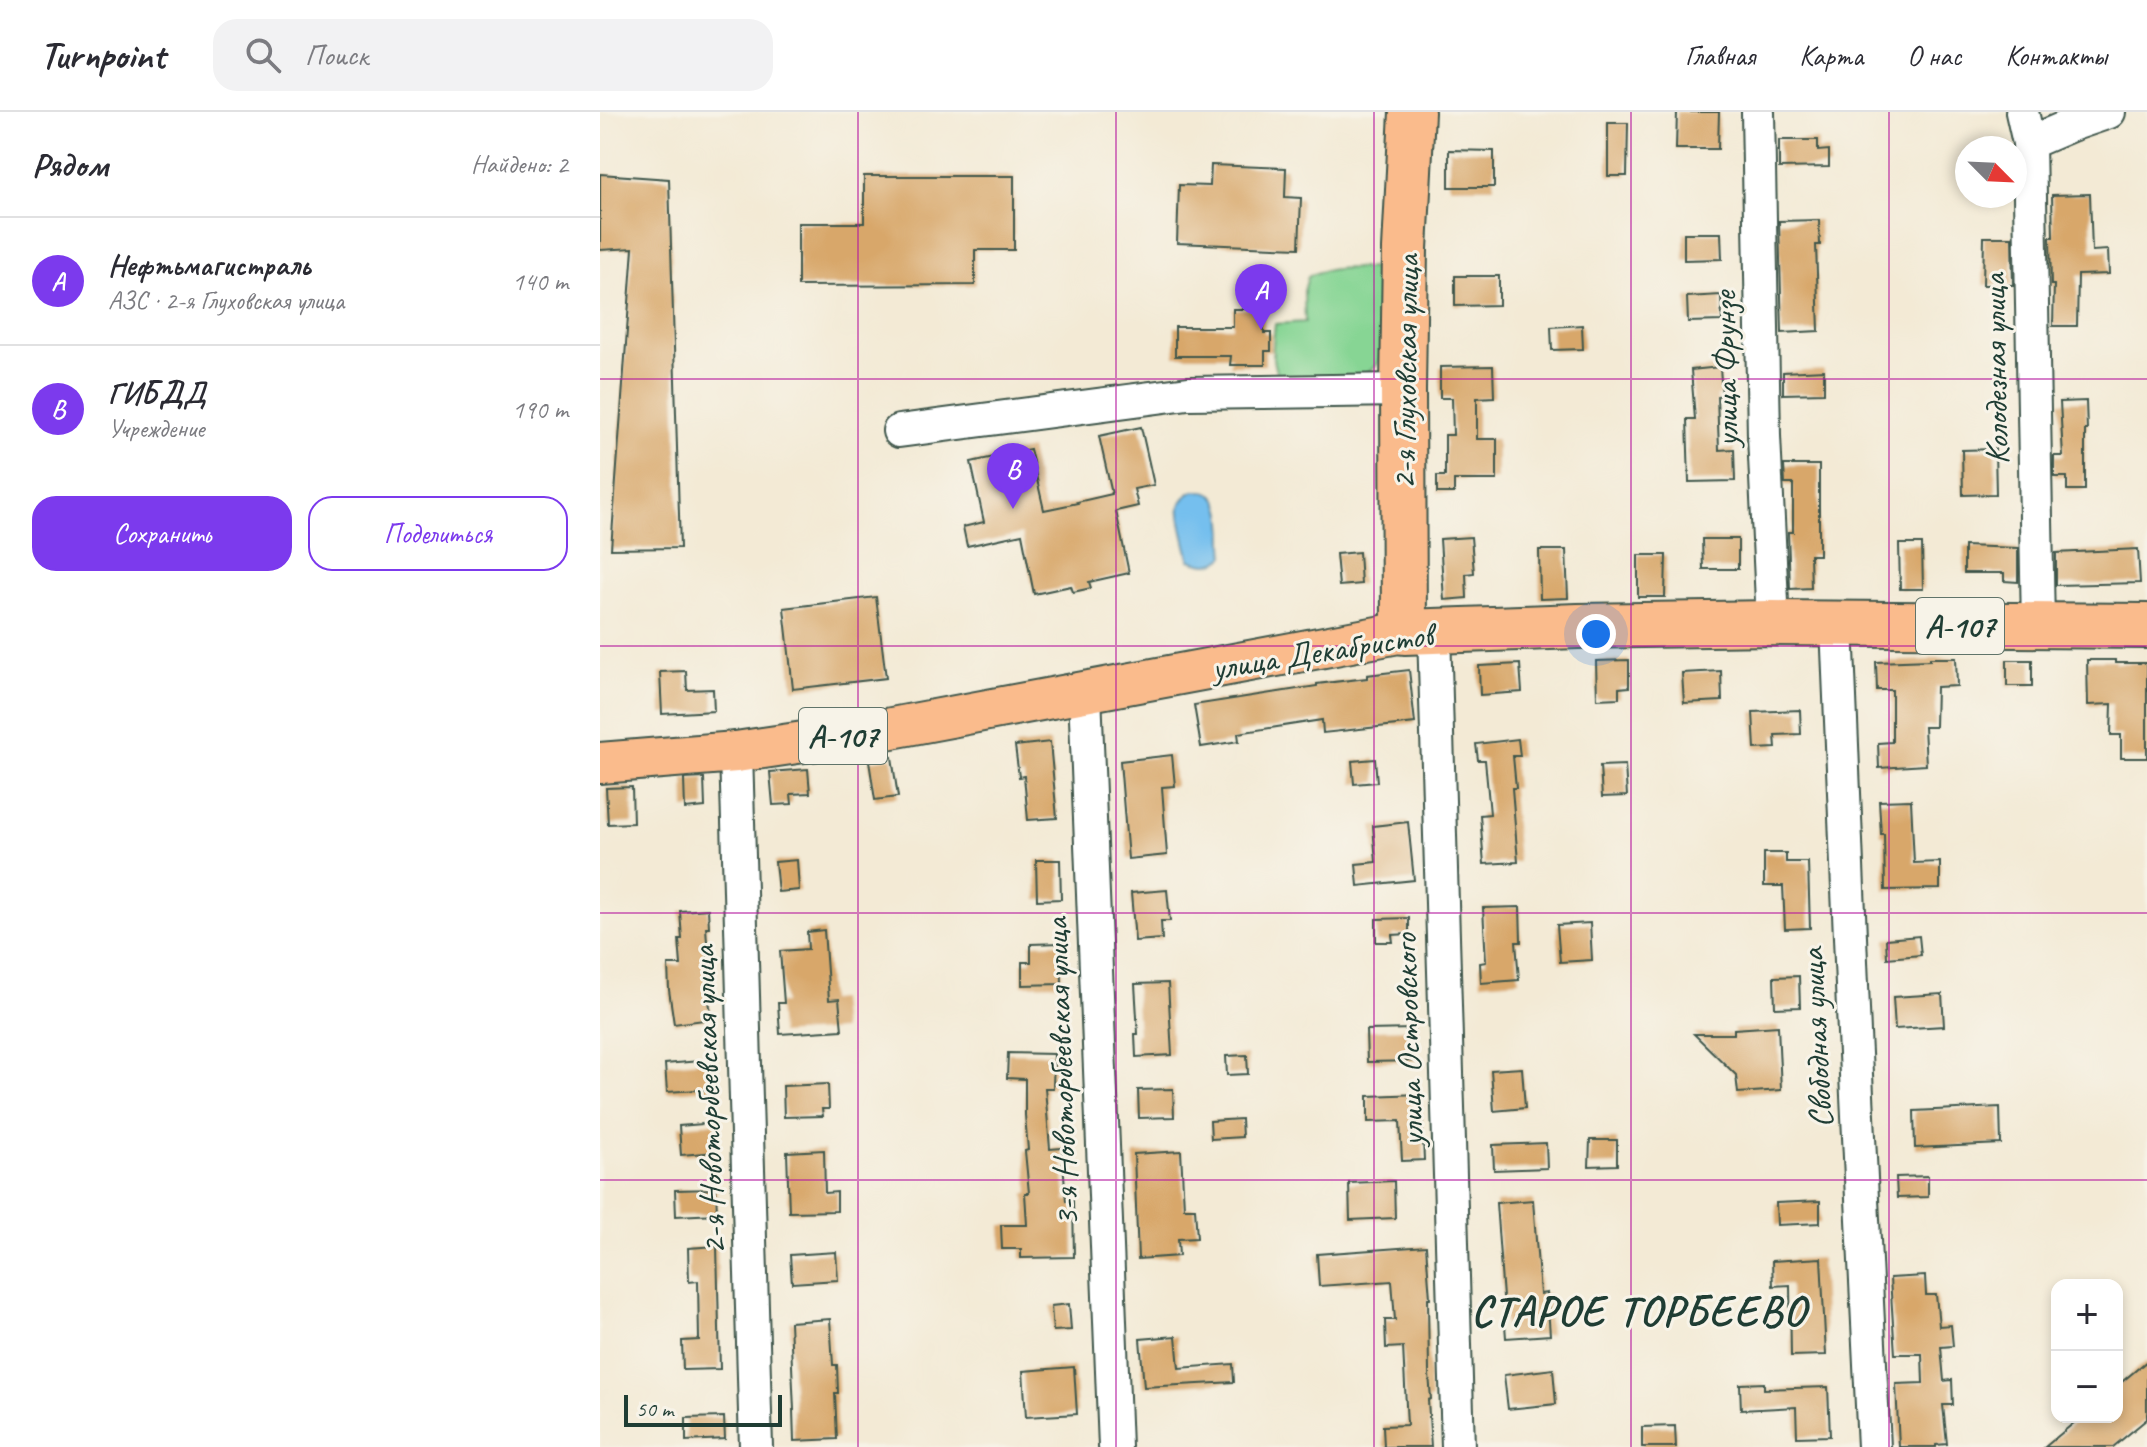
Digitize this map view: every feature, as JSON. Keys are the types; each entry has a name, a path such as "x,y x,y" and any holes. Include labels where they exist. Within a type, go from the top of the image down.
{"highway":[{"name":"2-я Глуховская улица","path":"1412,112 1405,249 1403,390 1419,632"},
{"name":"улица Декабристов","path":"1419,632 1773,623 2147,626"}],"main road":[{"name":"улица Декабристов","path":"600,763 736,752 865,733 1419,632"}],"street":[{"name":"улица Фрунзе","path":"1758,112 1764,436 1773,623"},
{"path":"2026,127 2071,125 2109,112"},
{"name":"Колодезная улица","path":"2026,127 2038,626"},
{"path":"899,431 1188,393 1403,390"},
{"name":"Свободная улица","path":"1837,625 1874,1447"},
{"name":"улица Островского","path":"1419,632 1458,1447"},
{"name":"3-я Новоторбеевская улица","path":"1085,693 1115,1447"},
{"name":"2-я Новоторбеевская улица","path":"736,752 756,1447"}],"green space":[{"path":"1372,268 1383,276 1383,352 1377,365 1365,375 1281,381 1273,361 1275,324 1305,322 1304,291 1308,277 1330,270"}],"water":[{"path":"1194,491 1208,492 1219,503 1225,556 1213,563 1190,560 1187,549 1180,506"}],"building":[{"path":"1677,112 1719,112 1718,149 1676,149"},
{"path":"1608,123 1628,123 1627,176 1608,176"},
{"path":"1779,140 1818,140 1818,151 1829,150 1829,167 1779,168"},
{"path":"1449,150 1494,151 1494,187 1449,187"},
{"path":"1211,165 1286,168 1285,197 1301,198 1299,248 1177,243 1179,185 1210,186"},
{"path":"600,174 669,179 680,548 611,549 633,248 600,250"},
{"path":"864,176 1014,176 1014,250 975,250 975,285 798,286 798,223 864,223"},
{"path":"2090,194 2092,251 2108,250 2109,274 2078,275 2077,326 2053,326 2052,195"},
{"path":"1819,220 1820,245 1816,245 1819,331 1782,333 1779,221"},
{"path":"1684,233 1721,233 1722,259 1684,260"},
{"path":"1984,237 2012,237 2013,285 1983,285"},
{"path":"1455,276 1499,276 1499,305 1455,306"},
{"path":"1721,295 1722,321 1688,322 1687,297"},
{"path":"1233,309 1264,309 1264,333 1271,333 1271,351 1265,351 1265,365 1230,365 1231,356 1175,356 1175,327 1233,327"},
{"path":"1582,325 1583,349 1552,350 1551,327"},
{"path":"1493,366 1494,397 1477,398 1477,439 1497,439 1497,480 1454,480 1454,493 1437,493 1437,476 1445,476 1445,435 1453,435 1452,398 1440,398 1440,367"},
{"path":"1720,367 1722,395 1717,396 1719,450 1734,449 1735,481 1689,482 1687,419 1695,419 1691,370"},
{"path":"1824,370 1824,393 1783,394 1783,372"},
{"path":"2086,401 2085,490 2067,490 2067,477 2054,477 2054,456 2063,456 2060,402"},
{"path":"1141,427 1154,485 1134,489 1138,506 1116,511 1129,573 1089,582 1091,588 1073,592 1071,586 1034,594 1022,534 967,546 963,527 984,522 971,462 1030,449 1044,510 1078,503 1112,494 1099,436"},
{"path":"1995,449 1996,494 1963,495 1962,450"},
{"path":"1784,465 1819,465 1819,555 1810,555 1811,588 1790,589 1788,532 1793,532 1793,484 1785,484"},
{"path":"1471,537 1474,573 1466,574 1467,598 1444,600 1440,539"},
{"path":"1702,539 1738,539 1738,569 1703,569"},
{"path":"1899,544 1922,544 1923,589 1900,589"},
{"path":"1964,546 2018,548 2018,582 2004,581 2004,573 1964,573"},
{"path":"2138,549 2140,583 2056,585 2056,553"},
{"path":"1539,550 1566,550 1568,598 1540,599"},
{"path":"1359,552 1361,584 1339,586 1336,554"},
{"path":"1638,555 1666,555 1665,597 1638,597"},
{"path":"876,597 886,678 793,689 784,608"},
{"path":"1956,658 1957,686 1936,687 1935,727 1924,727 1926,765 1879,768 1878,743 1892,742 1892,690 1877,690 1876,662"},
{"path":"1629,660 1629,687 1619,688 1619,698 1597,699 1596,661"},
{"path":"2007,660 2032,660 2032,686 2007,686"},
{"path":"2087,660 2147,663 2147,758 2121,758 2121,735 2111,735 2112,704 2088,705"},
{"path":"1520,664 1522,692 1480,695 1479,666"},
{"path":"1409,670 1415,723 1323,733 1322,720 1238,733 1239,741 1201,747 1194,705"},
{"path":"686,671 687,690 713,689 714,711 662,714 660,672"},
{"path":"1721,671 1722,701 1684,703 1682,673"},
{"path":"1800,710 1801,734 1775,735 1776,748 1755,749 1753,712"},
{"path":"1518,739 1520,756 1513,756 1516,788 1512,788 1518,862 1484,864 1480,815 1490,814 1485,760 1478,760 1476,744"},
{"path":"1050,742 1057,818 1028,820 1024,776 1019,777 1015,746"},
{"path":"1172,755 1175,786 1162,787 1167,855 1128,859 1120,761"},
{"path":"892,757 898,797 875,800 869,761"},
{"path":"1375,759 1377,782 1354,784 1352,761"},
{"path":"1625,765 1627,796 1602,797 1600,766"},
{"path":"808,769 810,793 791,794 792,804 773,805 770,772"},
{"path":"704,778 705,807 685,809 684,779"},
{"path":"632,787 633,823 608,824 606,788"},
{"path":"1911,800 1914,863 1940,862 1940,889 1885,890 1884,834 1881,834 1879,801"},
{"path":"1408,822 1414,880 1358,886 1356,864 1376,862 1373,826"},
{"path":"1764,853 1786,853 1786,862 1808,862 1810,928 1785,929 1783,886 1764,886"},
{"path":"797,860 799,890 778,892 775,862"},
{"path":"1036,860 1060,860 1061,899 1037,900"},
{"path":"1167,890 1170,921 1161,921 1162,939 1135,941 1131,893"},
{"path":"1520,907 1521,942 1516,942 1519,980 1481,983 1480,963 1486,962 1483,908"},
{"path":"708,909 709,927 706,927 710,989 707,989 712,1019 674,1024 668,965 681,965 680,911"},
{"path":"1409,918 1409,934 1392,935 1393,942 1376,942 1376,919"},
{"path":"1590,923 1592,960 1560,962 1557,925"},
{"path":"824,930 829,1000 839,999 842,1030 780,1034 778,1003 784,1003 780,951 808,949 807,932"},
{"path":"1919,936 1921,955 1887,958 1886,939"},
{"path":"1061,943 1062,984 1022,985 1022,962 1031,962 1031,944"},
{"path":"1799,976 1800,1007 1775,1008 1774,977"},
{"path":"1168,983 1172,1055 1136,1057 1135,984"},
{"path":"1942,994 1944,1026 1895,1029 1893,997"},
{"path":"1778,1026 1781,1090 1738,1093 1736,1075 1694,1034 1734,1034 1734,1029"},
{"path":"1414,1029 1415,1061 1367,1062 1366,1030"},
{"path":"1008,1053 1054,1054 1053,1088 1045,1088 1050,1149 1062,1148 1066,1201 1073,1200 1074,1257 1021,1258 1021,1249 1002,1249 1001,1225 1027,1225 1025,1193 1029,1193 1025,1151 1028,1150 1025,1079 1007,1078"},
{"path":"1247,1055 1248,1074 1227,1075 1226,1056"},
{"path":"712,1060 714,1089 667,1092 665,1064"},
{"path":"1522,1068 1525,1108 1494,1111 1491,1070"},
{"path":"828,1084 829,1109 822,1109 823,1116 784,1117 783,1086"},
{"path":"1173,1089 1174,1117 1139,1118 1138,1090"},
{"path":"1421,1094 1424,1160 1402,1161 1400,1121 1368,1122 1368,1096"},
{"path":"2000,1107 2001,1144 1915,1148 1914,1111"},
{"path":"1241,1119 1242,1137 1211,1139 1210,1121"},
{"path":"715,1123 717,1152 681,1155 679,1126"},
{"path":"1590,1140 1617,1140 1617,1165 1589,1166"},
{"path":"1546,1143 1547,1168 1494,1170 1493,1145"},
{"path":"824,1150 825,1193 837,1192 837,1211 789,1212 787,1152"},
{"path":"1181,1151 1184,1208 1195,1208 1197,1238 1178,1239 1179,1256 1138,1259 1134,1154"},
{"path":"1928,1176 1928,1197 1897,1198 1896,1177"},
{"path":"1394,1181 1395,1218 1350,1220 1349,1183"},
{"path":"716,1189 717,1214 676,1216 675,1190"},
{"path":"1533,1200 1540,1294 1547,1293 1550,1335 1506,1338 1496,1203"},
{"path":"1820,1201 1820,1223 1777,1225 1776,1203"},
{"path":"717,1246 720,1369 683,1370 682,1341 699,1340 698,1281 689,1282 688,1248"},
{"path":"1426,1246 1430,1298 1431,1399 1428,1400 1431,1447 1384,1447 1383,1426 1407,1425 1403,1347 1386,1348 1385,1320 1395,1320 1392,1281 1319,1286 1317,1254"},
{"path":"836,1252 838,1280 792,1283 790,1255"},
{"path":"1821,1258 1826,1355 1791,1356 1790,1285 1773,1286 1772,1261"},
{"path":"1925,1276 1926,1295 1936,1295 1939,1326 1951,1325 1953,1346 1941,1347 1944,1381 1952,1380 1953,1405 1943,1405 1947,1444 1899,1447 1896,1384 1923,1383 1922,1354 1895,1354 1890,1278"},
{"path":"1069,1304 1071,1330 1053,1331 1051,1306"},
{"path":"830,1319 833,1365 837,1365 837,1439 794,1441 790,1322"},
{"path":"1176,1336 1179,1368 1233,1364 1234,1382 1144,1387 1140,1339"},
{"path":"2147,1361 2147,1419 2113,1447 2045,1447 2074,1423 2123,1423 2123,1381"},
{"path":"1074,1367 1077,1414 1026,1417 1023,1371"},
{"path":"1553,1369 1556,1404 1508,1409 1504,1375"},
{"path":"1764,1383 1764,1389 1828,1387 1830,1436 1797,1437 1796,1407 1741,1410 1740,1384"},
{"path":"724,1417 725,1439 686,1441 686,1418"},
{"path":"1675,1426 1676,1447 1642,1447 1642,1427"}],"place":[{"name":"Нефтьмагистраль","path":"1261,330"},
{"name":"ГИБДД","path":"1013,509"}],"district":[{"name":"СТАРОЕ ТОРБЕЕВО","path":"1639,1311"}]}
